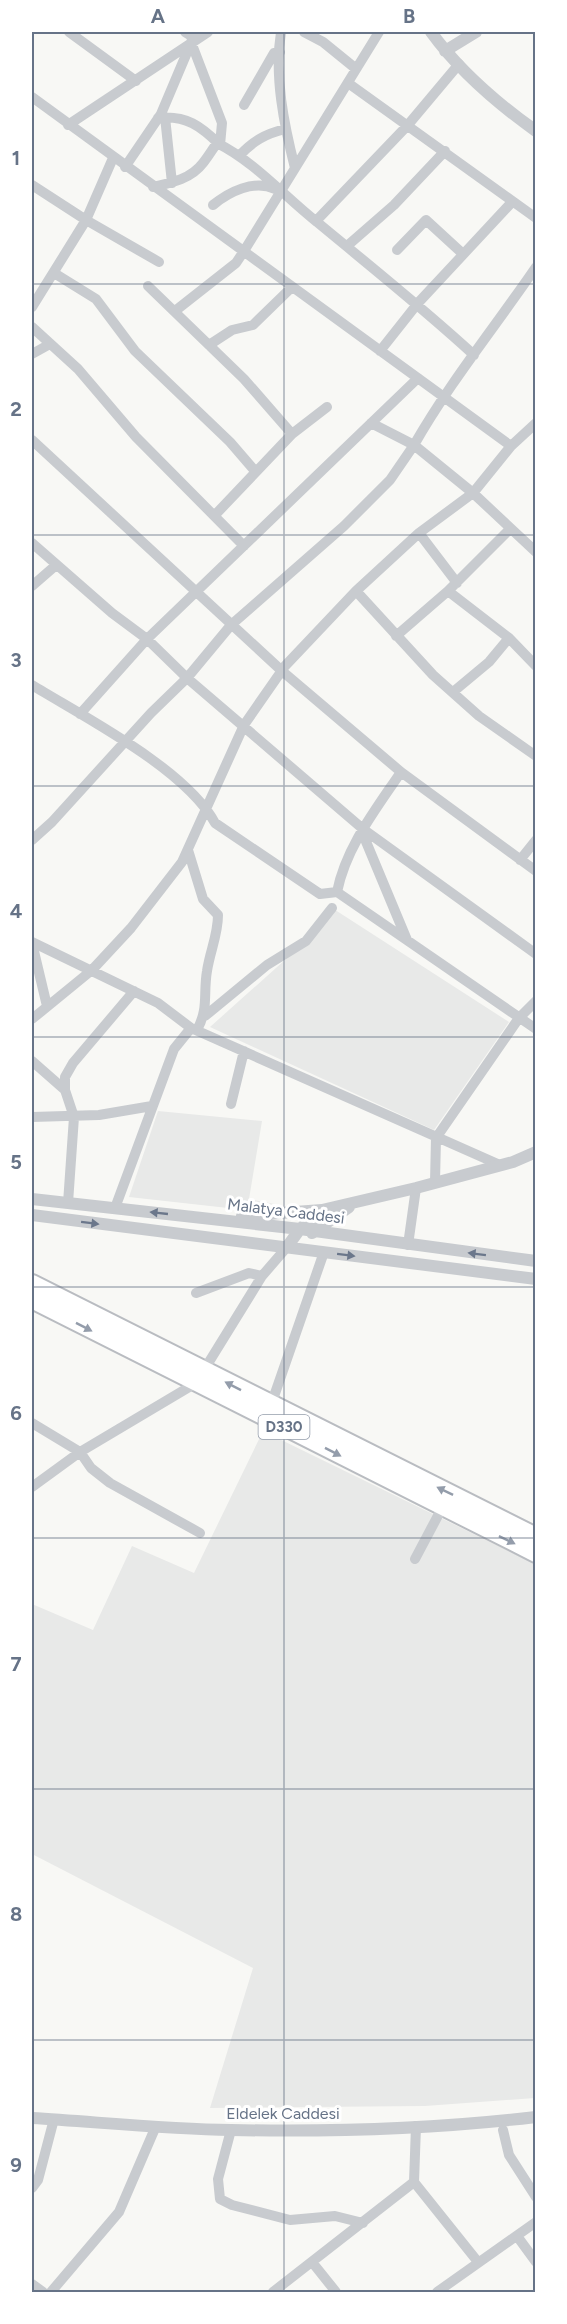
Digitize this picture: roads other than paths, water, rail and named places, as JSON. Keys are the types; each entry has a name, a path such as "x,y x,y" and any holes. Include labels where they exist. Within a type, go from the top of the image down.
{"main road":[{"name":"D330","path":"32,1283 442,1508 536,1554"},
{"name":"D330","path":"32,1300 200,1377 271,1405 535,1534"}],"street":[{"path":"69,32 136,81"},
{"path":"186,32 193,42 222,123 220,145"},
{"path":"69,124 208,32"},
{"path":"281,32 280,52 285,129 295,168"},
{"path":"304,32 323,42 355,68"},
{"path":"175,311 236,263 379,32"},
{"path":"431,32 445,51 516,117 536,130"},
{"path":"445,51 476,32"},
{"path":"125,167 162,118 193,42"},
{"path":"244,105 274,53 280,52"},
{"path":"316,221 407,126 459,64"},
{"path":"348,83 446,151 536,218"},
{"path":"32,97 125,167 511,446"},
{"path":"162,118 176,116 194,122 220,145 239,156 418,303 474,355"},
{"path":"162,118 172,183"},
{"path":"239,156 252,142 267,133 285,129"},
{"path":"153,187 172,183 192,173 203,164 217,143 220,145"},
{"path":"347,246 394,205 446,151"},
{"path":"32,307 86,220 113,158"},
{"path":"32,185 86,220 159,262"},
{"path":"213,205 230,191 239,189 261,186 281,192"},
{"path":"380,351 418,303 512,202"},
{"path":"397,250 426,220 463,254"},
{"path":"32,840 52,822 187,678 231,625 344,526 390,480 414,445 442,395 474,355 536,267"},
{"path":"54,273 96,299 135,351 230,442 255,471"},
{"path":"148,286 244,379 292,434"},
{"path":"209,345 232,330 253,325 292,287"},
{"path":"32,327 78,369 136,437 244,546"},
{"path":"32,354 50,344"},
{"path":"80,714 147,639 417,378"},
{"path":"215,515 292,434 327,407"},
{"path":"371,423 414,445 473,493 536,552"},
{"path":"32,1019 92,970 131,928 182,862 244,725 282,671 356,591 419,533 473,493 511,446 536,423"},
{"path":"32,440 282,671 401,772 429,790 536,871"},
{"path":"396,636 457,583 510,529"},
{"path":"419,533 457,583"},
{"path":"32,543 55,566 147,639 187,678 244,725 362,830 536,954"},
{"path":"32,586 55,566"},
{"path":"356,591 396,636 479,716 536,756"},
{"path":"448,591 509,638 536,666"},
{"path":"453,692 489,662 509,638"},
{"path":"32,685 126,741 188,788 207,808 215,823 320,894 337,892 536,1029"},
{"path":"337,892 340,874 362,830 401,772"},
{"path":"362,830 407,940"},
{"path":"520,860 536,840"},
{"path":"188,850 203,899 218,915 218,932 207,971 205,1016"},
{"path":"115,1208 174,1049 205,1016 267,965 306,941 332,908"},
{"path":"32,943 158,1003 194,1029 500,1165"},
{"path":"32,943 47,1006"},
{"path":"68,1203 74,1117 65,1090 65,1077 73,1063 134,991"},
{"path":"435,1182 436,1138 519,1018 536,1001"},
{"path":"231,1104 244,1052"},
{"path":"32,1061 65,1090"},
{"path":"32,1117 99,1116 152,1106"},
{"path":"201,1217 322,1210 351,1205 500,1165 536,1152"},
{"path":"408,1245 416,1188"},
{"name":"Malatya Caddesi","path":"32,1199 300,1228 536,1262"},
{"path":"287,1247 316,1231 351,1205"},
{"path":"32,1486 80,1452 200,1377 262,1276 300,1228 322,1210"},
{"path":"32,1215 536,1279"},
{"path":"271,1405 324,1252"},
{"path":"196,1293 249,1273 262,1276"},
{"path":"32,1423 80,1452 91,1468 110,1483 201,1533"},
{"path":"415,1559 442,1508"},
{"name":"Eldelek Caddesi","path":"32,2118 231,2130 416,2126 496,2122 536,2117"},
{"path":"32,2188 38,2180 54,2119"},
{"path":"51,2292 119,2211 156,2126"},
{"path":"416,2126 414,2182 478,2262"},
{"path":"231,2130 218,2179 220,2199 232,2205 290,2220 335,2216 363,2223"},
{"path":"503,2130 509,2155 536,2197"},
{"path":"273,2292 414,2182"},
{"path":"436,2292 536,2222"},
{"path":"517,2236 536,2262"},
{"path":"312,2262 336,2292"},
{"path":"32,2284 44,2292"}]}
